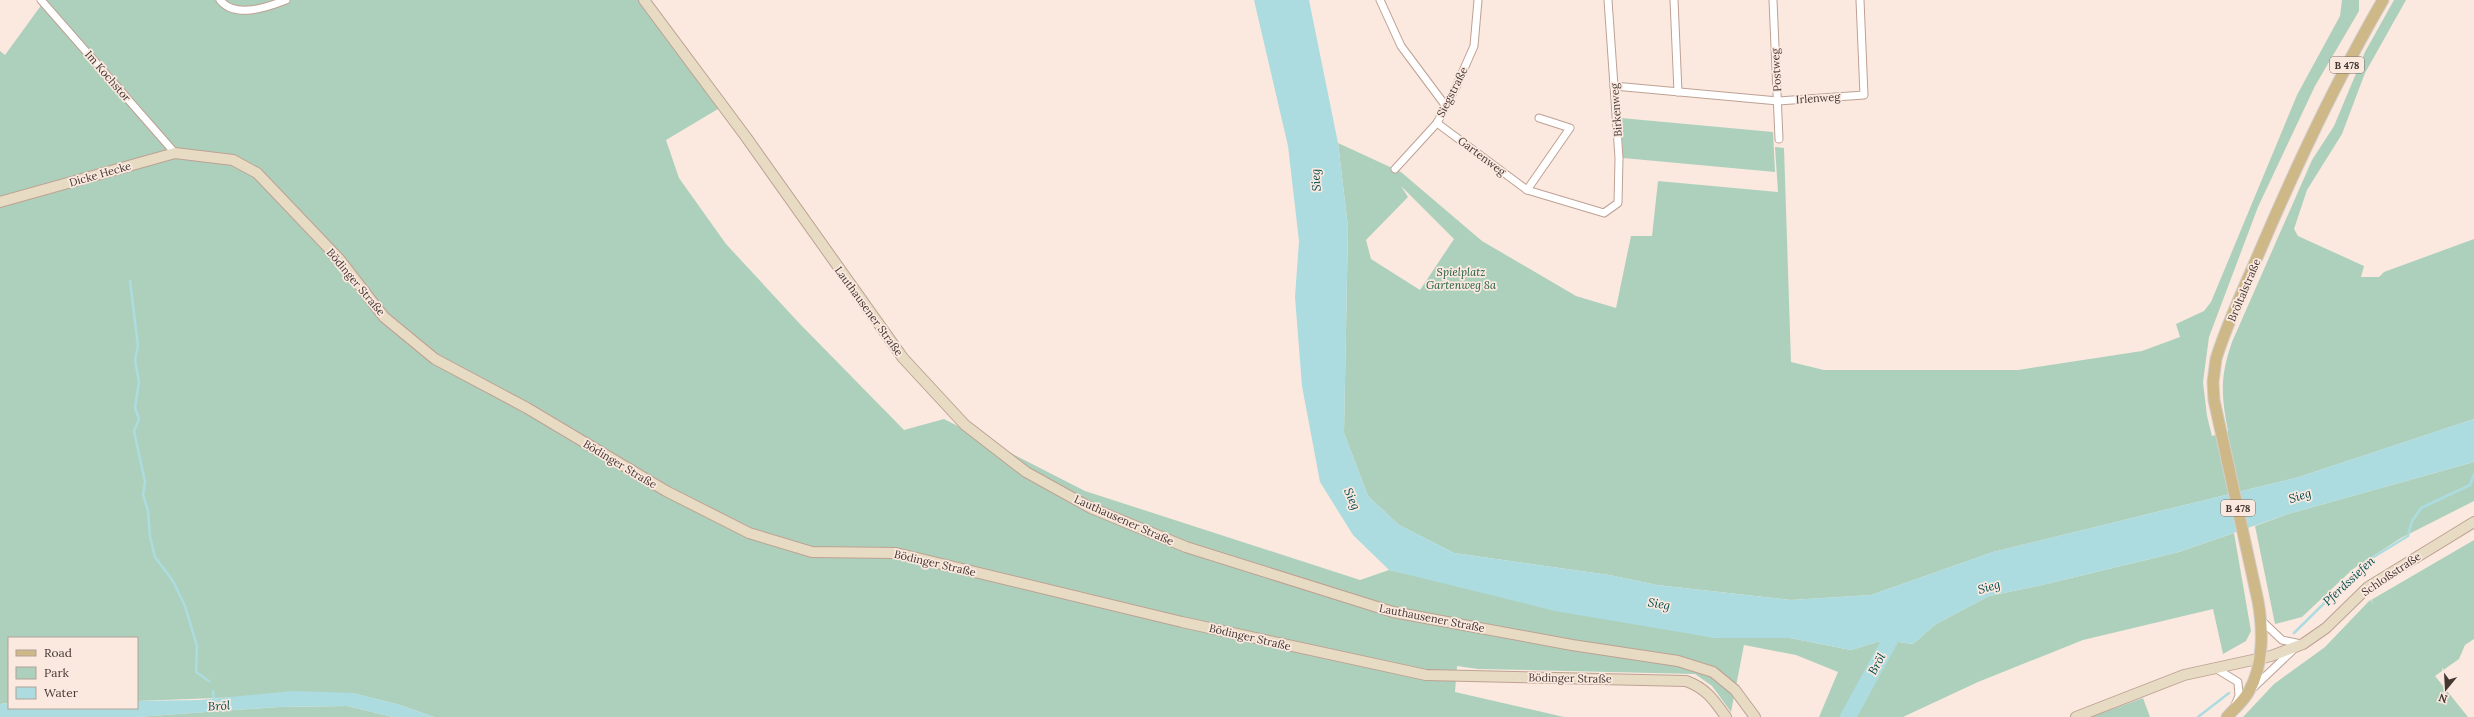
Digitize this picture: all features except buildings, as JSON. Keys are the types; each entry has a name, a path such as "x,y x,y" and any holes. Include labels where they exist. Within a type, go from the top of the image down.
{"main road":[{"name":"Bröltalstraße","path":"2261,621 2258,601 2217,416 2213,382 2219,349 2320,117 2354,49 2383,0"},
{"name":"B 478","path":"2230,713 2250,691 2259,658 2261,621"}],"street":[{"name":"Im Kochstor","path":"41,0 174,153"},
{"path":"220,0 236,8 245,10 271,6 286,0"},
{"name":"Lauthausener Straße","path":"644,0 746,137 903,358 965,425 1026,472 1091,508 1186,547 1393,612 1572,645 1685,663 1713,672 1735,690 1755,717"},
{"path":"1380,0 1401,46 1445,105"},
{"name":"Siegstraße","path":"1395,169 1437,123 1445,105 1456,87 1474,46 1478,0"},
{"name":"Birkenweg","path":"1604,213 1618,203 1619,158 1608,0"},
{"name":"Postweg","path":"1772,0 1778,101 1778,139"},
{"name":"Irlenweg","path":"1614,86 1778,101 1864,95 1860,0"},
{"path":"1674,4 1678,92"},
{"path":"1527,190 1570,128 1539,118"},
{"name":"Gartenweg","path":"1437,123 1527,190 1604,213"},
{"name":"Dicke Hecke","path":"0,202 174,153 201,156"},
{"name":"Bödinger Straße","path":"201,156 233,160 258,173 340,260 384,317 435,359 527,408 666,491 749,533 812,552 896,553 1182,622 1426,675 1686,682 1697,685 1708,693 1726,717"},
{"name":"Schloßstraße","path":"2250,691 2300,646 2321,632 2368,587 2474,522"},
{"path":"2261,621 2282,640 2300,646"},
{"name":"Schloßstraße","path":"2259,658 2300,646"},
{"path":"2076,717 2184,675 2259,658"},
{"path":"2215,668 2238,682 2239,696 2230,713"}],"green space":[{"path":"45,0 644,0 718,109 666,140 679,178 726,244 800,324 904,430 944,419 1085,491 1360,580 1389,570 1715,638 1790,638 1851,650 1884,640 1913,644 1936,624 1989,596 2038,586 2179,552 2234,533 2251,631 2246,641 2223,654 2213,609 2083,640 1978,682 1903,717 1819,717 1838,672 1796,655 1744,645 1731,712 1712,686 1695,674 1478,669 1457,666 1455,692 1564,717 434,717 400,705 352,693 138,701 138,637 8,637 8,703 0,704 0,51 5,55"},
{"name":"Spielplatz Gartenweg 8a","path":"2342,0 2359,0 2359,11 2315,86 2258,207 2209,337 2203,382 2207,416 2212,436 2228,431 2224,406 2223,386 2225,365 2232,342 2312,160 2334,126 2365,52 2394,0 2406,0 2365,73 2342,134 2307,190 2294,229 2298,236 2364,266 2361,277 2379,277 2384,272 2474,239 2474,419 2299,477 1993,552 1871,595 1791,600 1657,585 1609,575 1454,553 1399,525 1368,496 1344,433 1348,227 1338,143 1401,172 1482,241 1576,296 1616,308 1631,236 1652,236 1658,181 1778,192 1775,147 1784,148 1791,362 1824,370 2018,370 2142,351 2180,337 2176,324 2204,311 2211,302 2297,95 2340,16","holes":["1401,186 1454,239 1420,290 1371,259 1366,240 1408,197"]},
{"path":"1621,118 1773,132 1775,172 1623,158"},
{"path":"2474,462 2474,501 2401,538 2353,569 2302,617 2275,624 2255,526 2288,514"},
{"path":"2474,540 2474,639 2465,645 2459,659 2435,676 2468,717 2243,717 2274,684 2325,647 2370,600 2374,604 2371,600"},
{"path":"2143,698 2150,717 2091,717"},
{"path":"347,706 393,717 136,717 279,707"}],"water":[{"name":"Sieg","path":"1254,0 1309,0 1338,143 1348,227 1344,433 1368,496 1399,525 1454,553 1609,575 1657,585 1791,600 1871,595 1993,552 2299,477 2474,419 2474,462 2288,514 2179,552 2038,586 1989,596 1936,624 1913,644 1884,640 1851,650 1790,638 1715,638 1555,611 1389,570 1353,535 1320,482 1302,386 1295,297 1299,241 1288,146"},
{"path":"292,691 353,693 400,705 434,717 393,717 347,706 279,707 137,717 0,717 0,704 8,703 8,709 138,709 138,701 200,700"}],"waterway":[{"path":"130,281 138,346 135,360 139,382 135,408 139,419 134,431 145,482 143,495 148,511 150,537 155,557 173,581 185,606 197,646 196,672 209,681"},
{"name":"Pferdssiefen","path":"2294,633 2367,561 2408,536 2412,521 2421,508 2470,485 2474,474"},
{"name":"Bröl","path":"1848,717 1900,622"},
{"path":"213,691 214,700"},
{"name":"Pferdssiefen","path":"2198,717 2229,693"}]}
